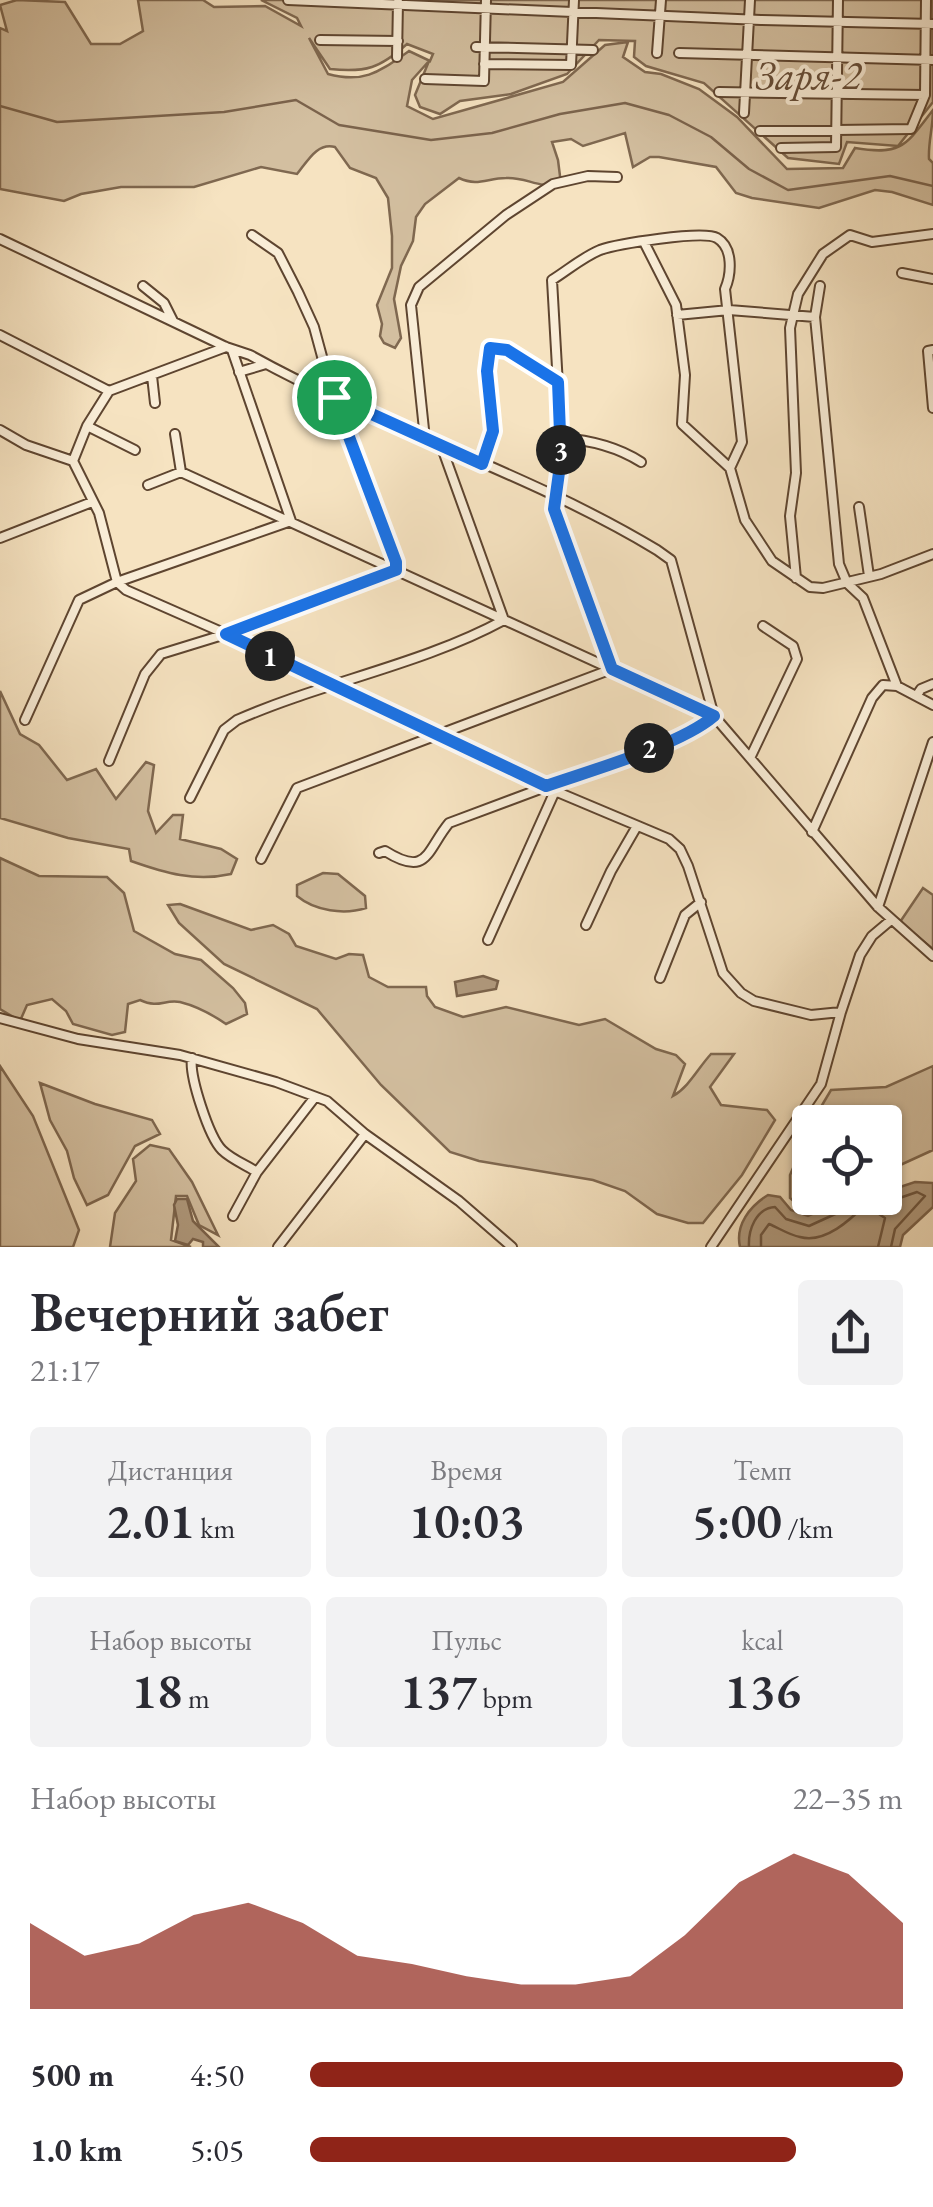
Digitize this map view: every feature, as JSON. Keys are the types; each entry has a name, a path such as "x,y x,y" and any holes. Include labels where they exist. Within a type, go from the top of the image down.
{"street":[{"path":"288,0 486,4 659,16 929,24"},
{"path":"484,64 571,65 574,0"},
{"path":"658,53 660,0"},
{"path":"744,114 750,0"},
{"path":"781,148 836,147 838,0"},
{"path":"760,131 911,129 925,94 929,24 926,0"},
{"path":"397,58 398,2"},
{"path":"425,79 484,81 480,46 486,4"},
{"path":"320,40 398,41"},
{"path":"480,46 593,50"},
{"path":"679,53 928,60"},
{"path":"719,92 925,94"},
{"path":"425,438 413,295 506,215 553,184 588,176 616,177"},
{"path":"796,578 790,516 796,473 790,328 798,294 824,254 850,235 872,242 933,234"},
{"path":"252,235 278,253 314,328 334,397 396,570"},
{"path":"612,669 554,509 561,438 552,280 598,251 625,243 688,236 716,237 722,242 732,268 725,289 742,442 730,468"},
{"path":"0,239 648,544 670,560 714,716"},
{"path":"644,242 672,294 677,315 685,375 682,424 730,468 745,520 772,561 810,587 823,588 933,554"},
{"path":"902,273 933,279"},
{"path":"143,286 164,302 173,321"},
{"path":"820,286 816,320 839,564 847,583 863,598 897,686"},
{"path":"677,315 730,310 816,320"},
{"path":"0,334 109,391"},
{"path":"482,464 493,431 487,371 490,348 507,350 558,382"},
{"path":"229,349 291,521"},
{"path":"73,461 87,426 109,391 229,349"},
{"path":"933,350 928,351 933,408"},
{"path":"239,372 266,364"},
{"path":"152,376 155,403"},
{"path":"87,426 134,450"},
{"path":"0,430 73,461 99,513 117,582 126,590 550,789 669,839 680,850 724,973 748,998 811,1015 841,1012"},
{"path":"174,434 181,472"},
{"path":"561,438 588,440 619,449 641,462"},
{"path":"442,448 504,620"},
{"path":"148,486 181,472 714,716 878,907 933,956"},
{"path":"0,538 92,502"},
{"path":"860,507 868,576"},
{"path":"26,720 74,606 85,595 291,521"},
{"path":"108,761 153,660 170,650 226,634 396,570"},
{"path":"190,798 230,724 504,620"},
{"path":"751,756 797,659 793,646 763,626"},
{"path":"262,858 296,788 612,669"},
{"path":"916,696 933,684"},
{"path":"812,832 872,698 883,686 897,686 933,704"},
{"path":"380,854 385,851 408,862 420,861 432,852 449,823 550,789 674,739 714,716"},
{"path":"878,907 933,742"},
{"path":"488,940 550,789"},
{"path":"586,925 637,826"},
{"path":"660,978 685,914 700,902"},
{"path":"711,1247 821,1084 860,955 872,936 891,920"},
{"path":"0,1018 78,1039 192,1058 316,1097 336,1107 365,1134 459,1201 512,1247"},
{"path":"192,1058 193,1086 220,1149 257,1172"},
{"path":"233,1216 257,1172 316,1097"},
{"path":"278,1247 365,1134"}],"green space":[{"name":"Заря-2","path":"17,0 65,2 91,44 120,44 143,31 138,0 203,0 214,7 265,6 301,26 297,18 261,0 933,0 933,102 898,146 847,142 839,164 788,158 704,83 646,66 634,57 635,41 599,40 567,74 511,94 460,101 440,114 420,107 415,95 429,61 412,80 407,106 433,119 563,82 605,45 628,42 623,57 645,72 699,89 737,117 787,169 843,168 855,148 893,149 909,140 933,110 929,159 933,163 933,205 875,190 819,208 752,198 736,193 716,167 650,157 633,167 625,133 583,146 571,139 552,142 561,184 545,185 514,178 472,182 459,178 425,204 416,217 413,241 401,266 394,299 401,338 395,348 380,336 382,324 377,305 392,268 388,198 376,178 350,168 335,147 318,150 297,174 261,167 194,187 121,187 64,201 0,189 0,28 7,31 0,5","holes":["309,38 330,69 372,67 407,44 433,54 430,61 409,51 372,74 341,77 328,74"]},
{"path":"0,691 20,734 39,745 67,780 96,769 116,799 146,762 154,765 148,811 156,833 173,815 183,815 180,839 221,849 237,859 231,874 193,877 168,872 131,861 129,849 68,838 0,818"},
{"path":"0,858 39,876 107,877 124,893 134,931 175,954 201,960 233,988 245,1003 247,1014 226,1024 180,1002 152,1004 140,1000 128,1004 125,1032 112,1035 73,1024 66,1011 52,999 27,1005 20,1021 0,1009"},
{"path":"323,873 338,874 365,896 366,908 330,910 297,896 297,885"},
{"path":"923,888 933,895 933,949 900,922"},
{"path":"180,904 251,930 273,925 289,934 296,946 336,959 349,954 363,955 369,977 388,987 426,987 435,1007 463,1017 506,1007 579,1025 605,1019 656,1049 676,1055 685,1064 673,1096 711,1054 734,1054 710,1087 721,1105 767,1110 775,1120 742,1175 703,1223 657,1214 625,1191 593,1180 479,1161 450,1152 381,1085 317,1009 224,964 179,923 168,905"},
{"path":"0,1066 33,1116 79,1230 73,1247 0,1247"},
{"path":"933,1066 933,1150 902,1164 902,1105 822,1105 831,1090 886,1087"},
{"path":"40,1083 152,1120 160,1134 135,1146 108,1195 87,1205 67,1151 50,1120"},
{"path":"150,1145 169,1149 192,1182 218,1235 199,1225 187,1196 176,1196 171,1240 191,1247 110,1247 115,1213 136,1181 133,1159"}],"water":[{"path":"483,976 498,981 496,989 457,996 455,982"},
{"path":"933,1183 933,1207 903,1235 900,1247 740,1247 745,1217 768,1195 780,1197 792,1215 902,1215 902,1186"},
{"path":"177,1199 187,1199 193,1221 219,1247 203,1247 203,1242 193,1239 188,1245 175,1241"}],"waterway":[{"path":"0,106 57,122 224,112 296,100 339,125 431,140 492,133 560,114 625,103 669,115 711,137 749,169 788,190 890,176 933,186"}],"route":[{"path":"490,348 507,350 551,375 558,382 561,438 554,509 612,669 714,716 674,739 546,786 226,634 396,570 334,397 482,464 493,431 487,371 490,348"}]}
